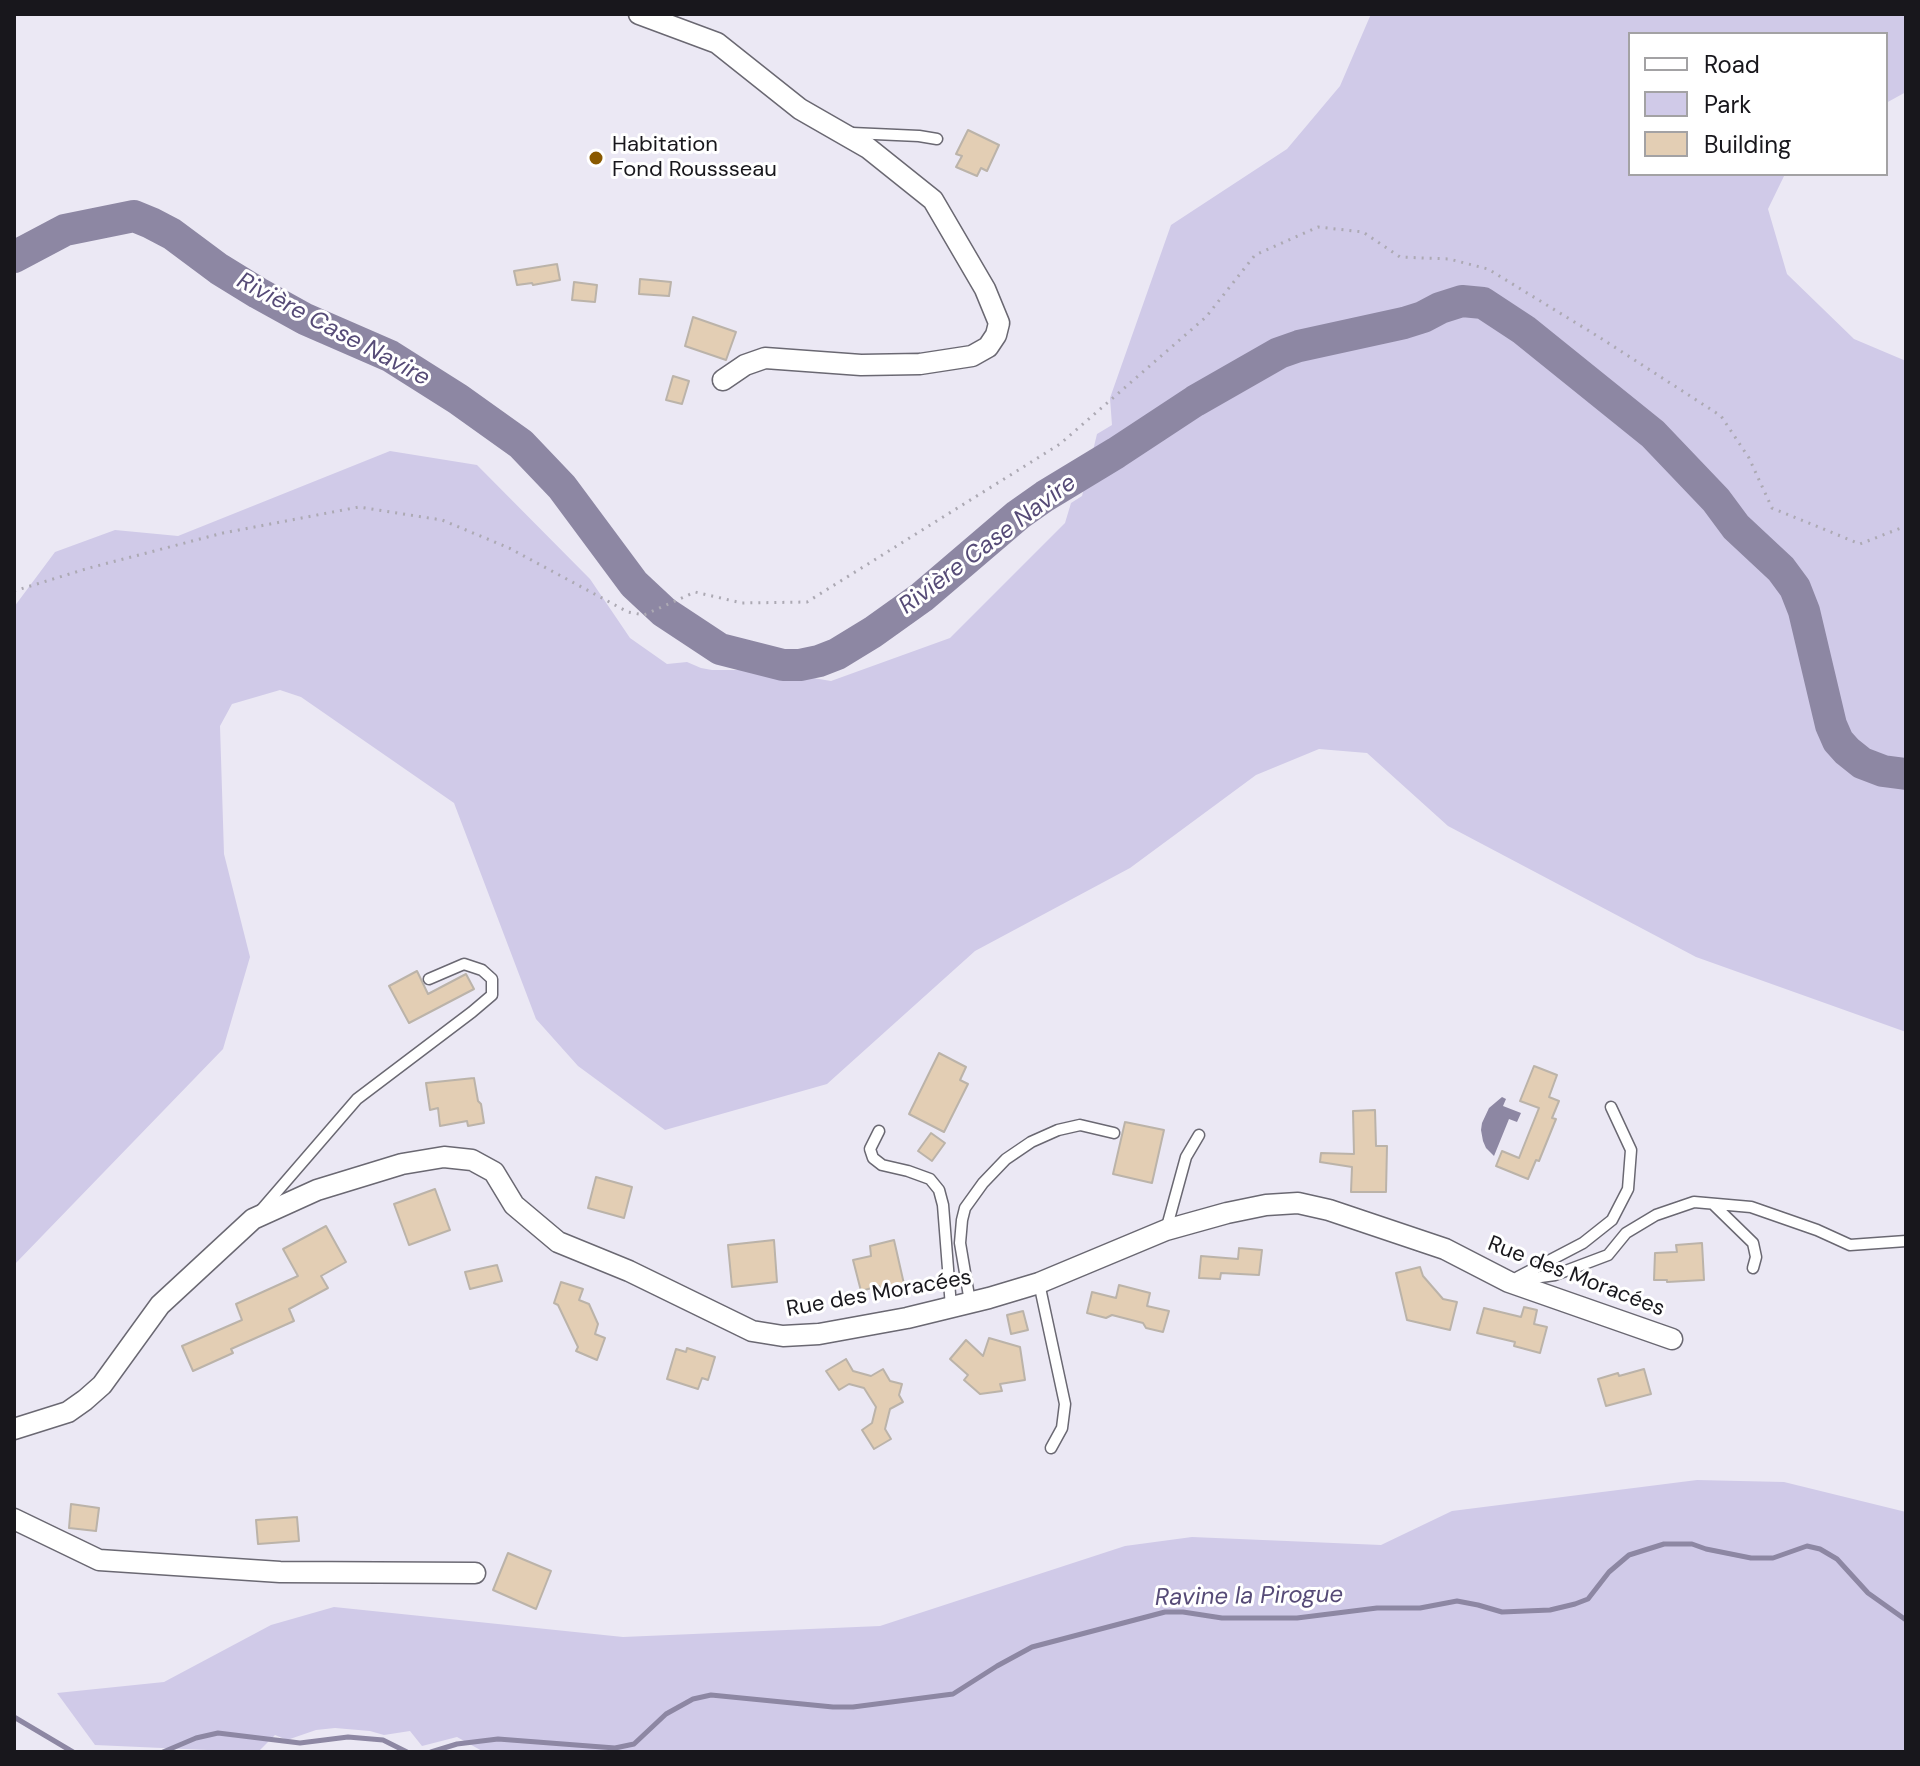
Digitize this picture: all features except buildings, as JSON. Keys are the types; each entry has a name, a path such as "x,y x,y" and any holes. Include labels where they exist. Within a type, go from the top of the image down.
{"street":[{"path":"639,14 717,43 800,109 868,148 933,200 985,289 999,323 988,347 972,356 920,364 861,365 765,358 745,365 723,380"},
{"name":"Rue des Moracées","path":"14,1429 68,1412 85,1400 102,1385 160,1305 253,1219 317,1190 402,1164 444,1157 472,1160 494,1172 514,1205 558,1242 629,1271 752,1331 783,1336 819,1334 907,1318 1039,1283 1166,1230 1266,1205 1298,1203 1329,1210 1445,1249 1509,1282 1672,1339"},
{"path":"14,1519 99,1560 280,1572 475,1573"}],"lane":[{"path":"842,133 937,139"},
{"path":"253,1219 357,1099 492,995 492,979 482,970 464,964 429,979"},
{"path":"1509,1282 1583,1243 1612,1220 1628,1189 1631,1150 1611,1107"},
{"path":"961,1304 962,1220 965,1208 983,1183 1006,1159 1031,1142 1058,1130 1080,1125 1114,1133"},
{"path":"879,1131 870,1149 873,1158 882,1165 930,1179 939,1190 961,1304"},
{"path":"1166,1230 1186,1157 1199,1135"},
{"path":"1509,1282 1555,1275 1608,1255 1626,1233 1656,1215 1694,1202 1751,1207 1850,1245 1906,1241"},
{"path":"1713,1204 1753,1243 1756,1257 1753,1268"},
{"path":"1039,1283 1065,1404 1062,1428 1051,1448"}],"path":[{"path":"14,591 223,533 359,507 442,520 509,548 628,612 644,615 695,592 742,603 807,602 1060,444 1206,317 1255,255 1318,227 1363,232 1400,257 1449,259 1488,269 1599,337 1721,416 1749,458 1772,508 1860,544 1906,526"}],"green space":[{"path":"1371,14 1906,14 1906,92 1888,102 1888,32 1628,32 1628,176 1784,176 1768,209 1787,274 1854,339 1906,361 1906,1032 1696,957 1448,826 1367,753 1319,749 1256,775 1130,868 975,951 827,1084 665,1130 578,1066 536,1019 454,803 301,697 280,690 232,704 220,726 224,854 250,957 223,1049 14,1265 14,607 55,552 115,530 178,536 390,451 477,465 590,579 630,638 667,664 687,662 712,670 765,670 831,681 950,638 1065,523 1071,503 1082,496 1097,434 1112,425 1110,398 1171,225 1287,149 1340,86"},
{"path":"1697,1480 1784,1482 1906,1512 1906,1752 484,1752 457,1737 422,1746 410,1731 384,1735 335,1728 316,1730 287,1740 275,1735 258,1752 252,1752 95,1745 57,1693 164,1682 271,1625 334,1607 623,1637 880,1626 1125,1546 1192,1537 1381,1545 1452,1511"}],"shaded area":[{"path":"1502,1097 1506,1099 1503,1106 1521,1113 1517,1122 1509,1119 1494,1156 1486,1148 1481,1130 1489,1108"}],"waterway":[{"name":"Rivière Case Navire","path":"14,257 65,230 134,216 172,234 258,293 305,319 390,356 458,399 521,444 562,487 634,584 664,612 720,649 783,665 819,661 873,632 922,597 1018,515 1045,496 1195,401 1279,353 1404,323 1462,301 1483,303 1524,330 1653,434 1716,500 1736,527 1781,569 1795,588 1804,611 1831,725 1838,741 1862,763 1883,771 1906,774"},
{"name":"Ravine la Pirogue","path":"431,1752 457,1744 498,1739 615,1748 634,1744 666,1714 693,1699 711,1695 853,1707 953,1694 1032,1647 1165,1612 1222,1618 1297,1618 1377,1608 1420,1608 1457,1601 1502,1612 1550,1610 1588,1599 1609,1572 1629,1555 1664,1544 1692,1544 1751,1558 1773,1558 1807,1546 1820,1549 1837,1559 1868,1593 1906,1620"},
{"name":"Ravine la Pirogue","path":"14,1717 73,1752"},
{"name":"Ravine la Pirogue","path":"163,1752 196,1738 218,1733 300,1743 348,1737 383,1740 407,1752"}],"place":[{"name":"Habitation Fond Roussseau","path":"596,158"}]}
